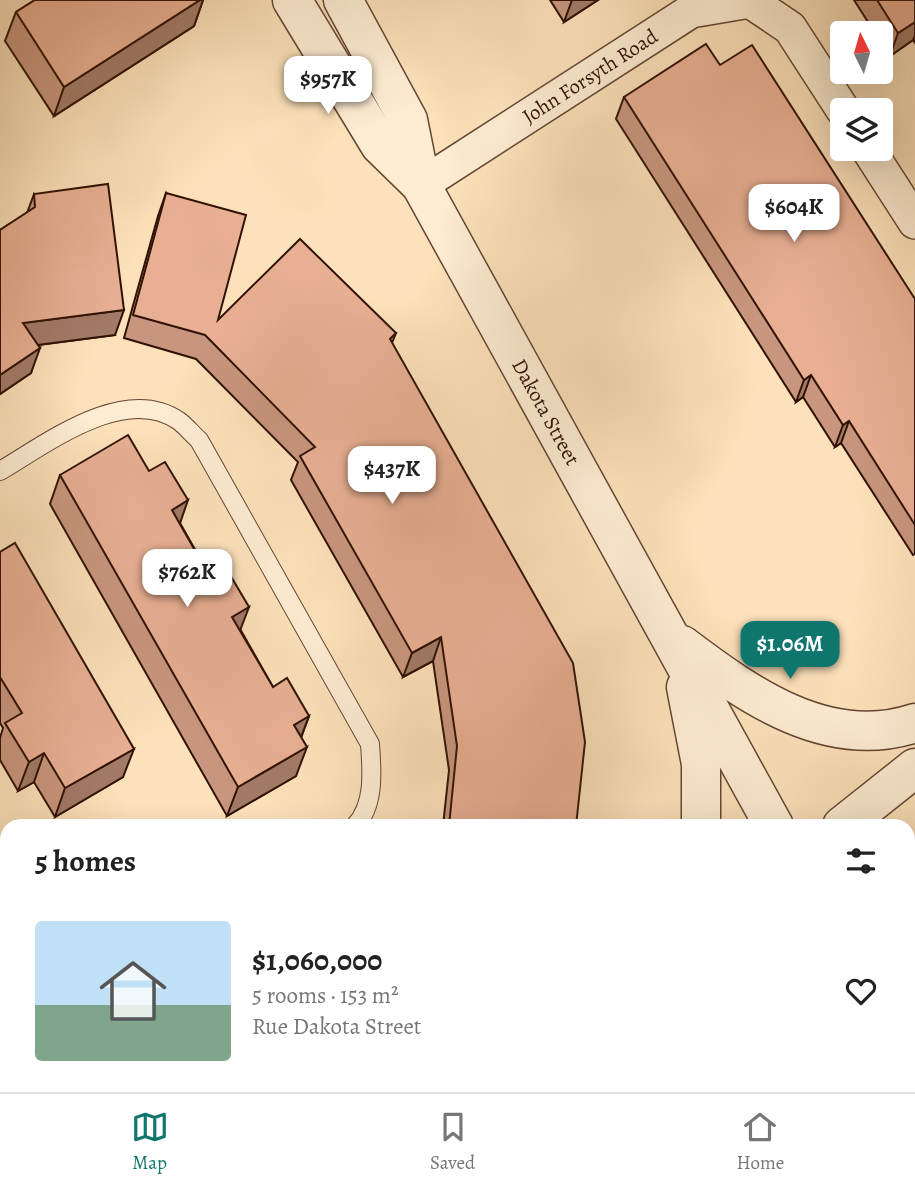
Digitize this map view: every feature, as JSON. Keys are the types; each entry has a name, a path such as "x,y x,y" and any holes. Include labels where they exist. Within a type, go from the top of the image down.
{"street":[{"path":"292,0 380,145 421,185"},
{"path":"343,0 408,120 421,185"},
{"name":"John Forsyth Road","path":"421,185 691,12 750,1 790,28 836,98"},
{"path":"876,161 915,222"},
{"name":"Dakota Street","path":"421,185 673,638"},
{"path":"673,638 755,697 805,722 854,731 915,723"},
{"path":"673,638 690,700 701,764 701,819"},
{"path":"673,638 770,819"},
{"path":"851,819 915,768"}],"lane":[{"path":"0,471 89,418 115,412 159,412 178,420 198,440 370,744 373,773 367,806 359,819"}],"building":[{"path":"35,0 200,0 64,87 16,12"},
{"path":"877,0 915,0 915,22 898,33 893,21"},
{"path":"706,44 720,65 752,45 915,299 915,525 849,421 843,425 811,375 804,380 624,97"},
{"path":"108,184 124,310 23,323 40,348 0,375 0,230 35,207 34,194"},
{"path":"166,193 246,215 218,320 300,239 396,333 390,339 573,663 585,742 577,819 450,819 457,746 441,637 412,653 300,456 315,447 205,335 133,315"},
{"path":"128,435 149,471 165,462 188,500 172,510 210,577 226,568 249,607 232,617 273,687 287,678 309,716 294,725 307,747 238,787 60,475"},
{"path":"15,543 134,749 65,788 44,753 29,762 5,723 22,713 0,677 0,552"}]}
